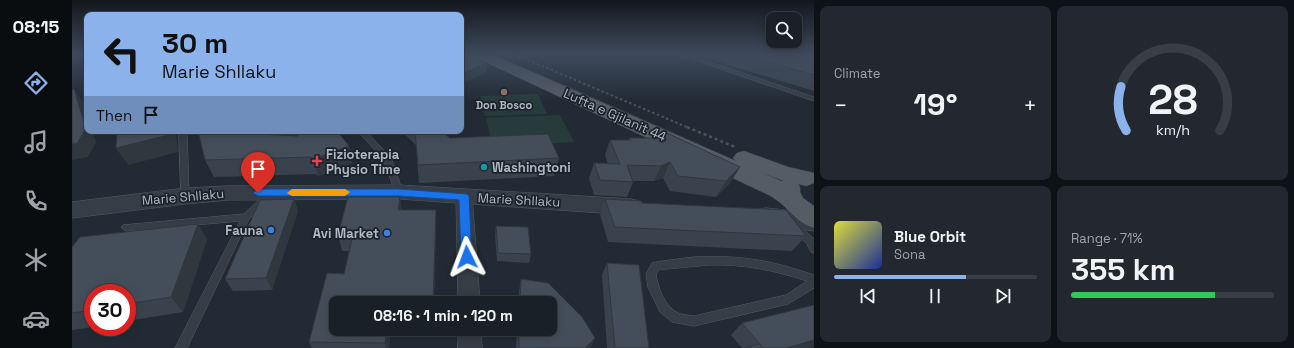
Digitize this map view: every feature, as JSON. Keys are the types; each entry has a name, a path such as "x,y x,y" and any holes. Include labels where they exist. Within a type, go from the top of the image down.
{"main road":[{"name":"Lufta e Gjilanit 44","path":"516,70 760,181 776,189 787,209 814,219"},
{"name":"Lufta e Gjilanit 44","path":"540,70 764,166 783,173 810,179"},
{"path":"787,209 789,185 796,180 810,179"}],"street":[{"name":"Marie Shllaku","path":"72,210 185,196 228,193 399,192 652,208"},
{"path":"464,196 469,296"},
{"path":"745,215 787,209 814,222"},
{"path":"470,336 470,348"}],"lane":[{"path":"730,70 814,99"},
{"path":"183,134 185,196"},
{"path":"365,134 387,158 399,192"},
{"path":"181,348 246,217 272,193"},
{"path":"787,209 811,242 814,249"},
{"path":"126,227 246,217"},
{"path":"814,279 760,263 741,261 674,263 656,266 650,274 653,287 664,308 676,318 694,321 788,299 814,282"}],"path":[{"path":"552,70 739,149"}],"shaded area":[{"path":"525,70 531,70 700,144 698,147"},
{"path":"538,94 547,114 485,116 480,96"},
{"path":"560,115 574,142 493,146 486,118"}],"building":[{"path":"798,70 814,70 814,75"},
{"path":"74,89 84,122 84,132 77,144 72,144 72,90"},
{"path":"667,133 740,167 726,181 678,176 670,162 661,166 627,165 633,182 600,180 594,163 620,164 610,140 657,138 654,134"},
{"path":"117,134 169,134 169,135 116,148"},
{"path":"199,134 298,136 296,134 339,134 349,146 313,159 312,157 205,160"},
{"path":"415,134 445,134 450,138 548,134 559,158 418,165"},
{"path":"348,197 400,197 398,210 436,210 433,296 329,296 329,336 386,336 385,343 309,342 327,273 344,274 353,235 338,235"},
{"path":"294,199 266,278 225,279 260,200"},
{"path":"605,199 641,201 642,203 786,210 806,236 615,227"},
{"path":"198,224 171,297 136,303 136,284 84,284 84,311 72,313 72,247 80,237"},
{"path":"496,226 528,227 531,254 498,253"},
{"path":"607,263 639,265 649,348 615,348"},
{"path":"521,279 548,283 582,317 595,338 585,348 519,348 519,336 557,336 557,296 520,296"},
{"path":"814,305 814,340 786,348 763,348 742,323"},
{"path":"759,344 763,348 744,348"}],"slow traffic":[{"path":"292,193 345,192"}],"place":[{"name":"Don Bosco","path":"504,92"},
{"name":"Fizioterapia Physio Time","path":"317,161"},
{"name":"Washingtoni","path":"484,167"},
{"name":"Fauna","path":"271,230"},
{"name":"Avi Market","path":"387,233"}],"route":[{"path":"258,193 399,192 464,196 467,257"}]}
